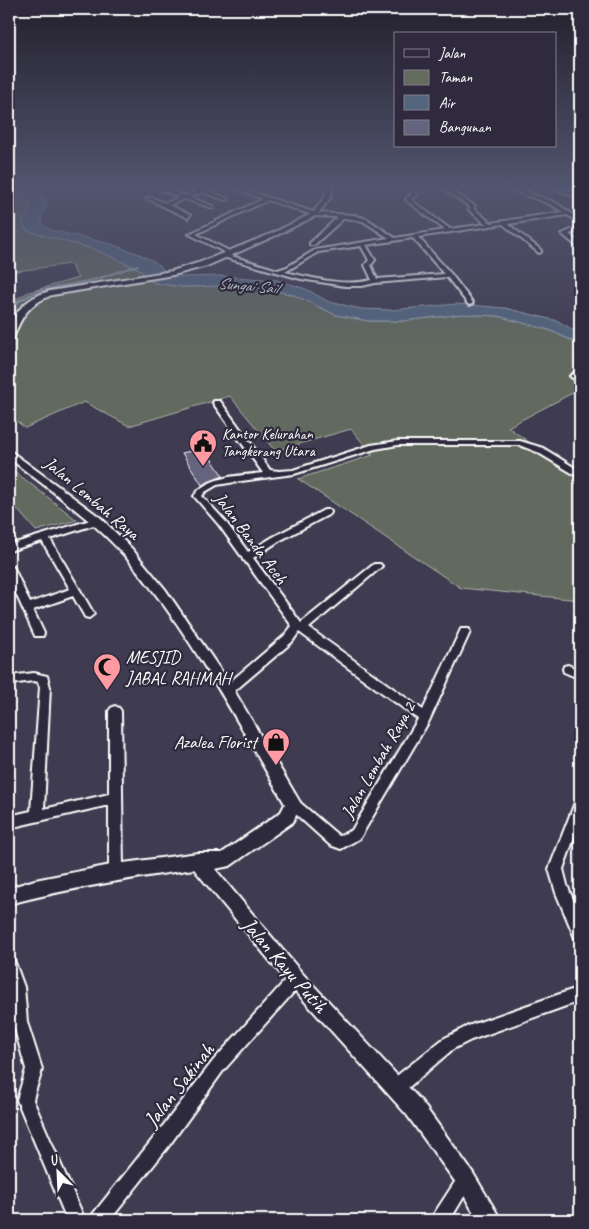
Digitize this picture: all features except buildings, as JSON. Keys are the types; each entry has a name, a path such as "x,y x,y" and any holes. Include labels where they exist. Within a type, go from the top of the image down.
{"street":[{"path":"208,243 227,254 280,271 350,285 449,275"},
{"path":"9,339 16,317 24,306 38,297 59,291 173,273 253,243"},
{"path":"280,271 289,269 301,258 317,251 366,243"},
{"path":"421,243 449,275 470,303"},
{"path":"530,243 539,251"},
{"path":"362,244 372,260 368,265 375,281"},
{"path":"580,371 574,376 580,381"},
{"path":"217,403 267,472 278,474"},
{"name":"Jalan Banda Aceh","path":"425,718 299,628 222,523 198,496 202,490 215,483 304,470 386,444 509,442 530,445 580,474"},
{"name":"Jalan Lembah Raya","path":"9,453 96,522 128,552 161,592 227,691 293,804"},
{"path":"246,558 276,539 327,512"},
{"path":"9,548 96,522"},
{"path":"45,538 89,614"},
{"path":"227,691 299,628 377,566"},
{"path":"9,568 39,633"},
{"path":"27,608 76,591"},
{"name":"Jalan Lembah Raya 2","path":"293,804 335,841 341,843 356,834 425,718 465,632"},
{"path":"568,669 580,675"},
{"path":"9,680 34,677 42,679 45,687 37,815"},
{"path":"115,711 114,798 116,872"},
{"path":"9,822 114,798"},
{"path":"9,896 36,888 116,872 198,861 224,861 287,817 293,804"},
{"path":"580,805 556,869 557,880 580,933"},
{"name":"Jalan Kayu Putih","path":"198,861 296,979 414,1108 466,1180 490,1220"},
{"path":"9,965 17,987 20,1022 34,1068 25,1100 76,1220"},
{"name":"Jalan Sakinah","path":"99,1220 162,1141 218,1066 296,979"},
{"path":"395,1088 448,1044 468,1034 580,994"},
{"path":"440,1220 466,1180"}],"green space":[{"path":"9,243 72,243 96,250 139,269 148,279 155,283 182,287 228,286 272,290 294,295 336,315 369,321 403,321 462,314 498,316 549,330 580,344 580,389 508,427 580,479 580,600 461,588 298,479 373,455 351,429 275,451 230,396 129,426 84,402 25,428 9,415 9,303 29,292 78,278 70,264 9,272"},
{"path":"9,467 77,520 36,531 9,500"}],"water":[{"name":"Sungai Sail","path":"72,243 111,244 139,254 157,263 166,272 182,277 221,276 277,280 306,289 329,302 362,309 391,310 457,304 505,308 558,321 580,334 580,344 549,330 498,316 462,314 403,321 369,321 336,315 294,295 272,290 228,286 182,287 155,283 148,279 139,269 96,250"}],"waterway":[{"path":"17,302 38,291 97,279 138,265"},
{"path":"9,311 19,301"}],"place":[{"name":"Kantor Kelurahan Tangkerang Utara","path":"203,467"},
{"name":"MESJID JABAL RAHMAH","path":"107,691"},
{"name":"Azalea Florist","path":"276,766"}]}
